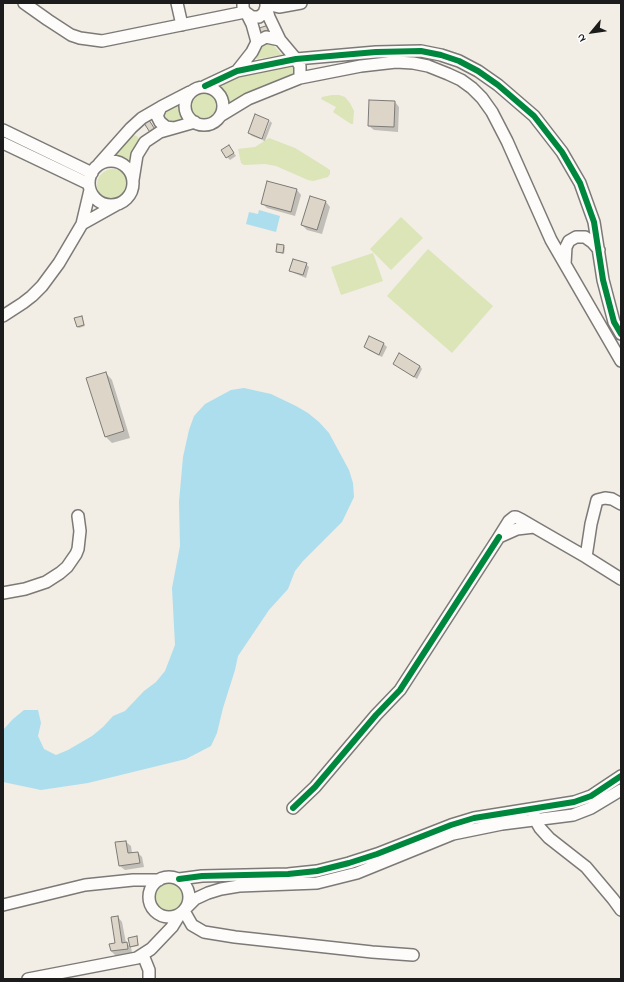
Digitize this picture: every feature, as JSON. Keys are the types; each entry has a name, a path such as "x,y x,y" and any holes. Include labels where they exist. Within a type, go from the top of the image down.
{"street":[{"path":"24,3 72,35 94,41 110,40 245,10"},
{"path":"177,3 182,25"},
{"path":"266,5 279,7 300,3"},
{"path":"245,10 252,17 259,17 264,13 266,5"},
{"path":"266,5 269,18 280,40 296,59 301,71 300,78"},
{"path":"245,10 252,24 257,42"},
{"path":"236,71 252,52 257,42 270,37 280,40"},
{"path":"3,316 23,303 42,286 59,263 82,224 90,187 90,179 95,169 131,128 142,118 194,89 236,71 296,59 376,52 421,51 441,55 459,61 478,71 498,85 534,116 562,152 580,183 594,222 603,280 614,322 621,334"},
{"path":"82,224 126,200 133,186 137,156 145,142 160,132 195,122 208,124 216,121 220,116 248,99 300,78 361,66 396,62 428,66 448,74 466,84 482,98 492,112 498,122 551,240 621,361"},
{"path":"204,86 214,90 221,97 223,107 220,116"},
{"path":"190,92 185,101 185,111 195,122"},
{"path":"160,107 158,116 160,122 166,127 174,128"},
{"path":"131,128 140,132 145,142"},
{"path":"3,130 95,169"},
{"path":"3,143 90,187 96,199 100,202 116,205"},
{"path":"95,169 108,161 118,162 123,164 130,172 133,181"},
{"path":"565,264 566,247 570,241 576,237 585,237 599,250"},
{"path":"586,557 591,524 598,500 605,498 612,499 621,504"},
{"path":"3,593 40,584 60,573 66,567 78,549 80,531 78,516"},
{"path":"294,808 315,787 400,690 509,521 514,517 522,520 586,557 621,579"},
{"path":"179,880 202,876 288,874 317,871 349,864 474,818 574,802 591,796 621,776"},
{"path":"159,880 155,883 150,892 152,907 165,916 170,917 183,911 195,899 221,889 240,886 317,883 357,873 454,834 502,824 536,821 573,815 591,808 621,790"},
{"path":"532,808 540,828 549,838 586,867 621,910"},
{"path":"3,905 84,885 133,880 159,880 169,877 183,883 188,892 189,902 172,927 151,949 143,955 137,958 28,979"},
{"path":"183,911 192,925 204,932 364,952 413,955"},
{"path":"143,955 148,970 149,979"}],"green space":[{"path":"266,42 273,45 282,55 256,59 256,56 263,44"},
{"path":"293,64 295,66 295,72 292,74 258,88 226,106 225,97 216,84 240,75"},
{"path":"204,92 213,96 217,105 213,114 204,118 195,114 191,105 195,96"},
{"path":"332,95 345,97 350,103 354,111 353,124 333,112 336,107 321,99 322,97"},
{"path":"178,101 180,112 186,123 170,124 162,120 163,110"},
{"path":"130,135 137,136 139,140 131,166 118,158 109,157"},
{"path":"269,138 295,148 330,170 330,174 328,177 313,181 276,166 265,164 244,165 241,163 238,149 255,147"},
{"path":"116,169 122,171 127,176 129,185 127,194 122,199 110,201 104,199 99,194 97,182 99,176 104,171"},
{"path":"401,217 423,238 391,270 370,249"},
{"path":"428,249 493,306 452,353 387,296"},
{"path":"373,253 383,281 341,295 331,267"},
{"path":"169,882 180,886 184,897 180,908 169,912 158,908 154,897 158,886"}],"water":[{"path":"259,210 280,216 276,232 246,224 249,212 258,214"},
{"path":"244,388 271,394 308,413 319,422 329,433 349,470 353,483 354,497 342,522 295,571 288,589 269,610 238,656 217,733 211,746 186,759 88,783 41,790 3,782 3,730 24,710 38,710 41,723 38,736 44,749 56,755 92,736 113,716 125,711 144,691 156,682 165,671 175,645 172,588 180,546 179,502 183,457 189,430 194,416 205,404 231,390"}],"building":[{"path":"269,25 270,30 258,34 256,29"},
{"path":"369,100 395,101 394,127 368,126"},
{"path":"255,114 269,120 262,139 248,133"},
{"path":"149,120 156,131 151,134 144,123"},
{"path":"229,145 234,153 226,158 221,150"},
{"path":"267,181 297,189 291,212 261,204"},
{"path":"310,196 326,201 317,230 301,225"},
{"path":"277,244 284,245 283,253 276,252"},
{"path":"293,259 307,263 303,275 289,271"},
{"path":"82,316 84,325 77,327 74,318"},
{"path":"369,336 384,343 379,355 364,347"},
{"path":"399,353 420,366 414,377 393,364"},
{"path":"106,372 124,431 105,437 86,378"},
{"path":"126,841 128,853 138,852 140,863 119,866 115,842"},
{"path":"118,916 122,943 127,942 128,949 111,951 109,944 115,943 111,917"},
{"path":"137,936 138,945 130,947 128,938"}],"cycle path":[{"path":"205,86 237,71 296,59 376,52 421,51 441,55 459,61 478,71 498,85 534,116 562,152 580,183 594,222 603,280 614,322 621,334"},
{"path":"293,808 315,787 376,715 400,690 499,537"},
{"path":"179,879 202,876 288,874 317,871 377,854 451,825 474,818 574,802 591,796 621,776"}]}
